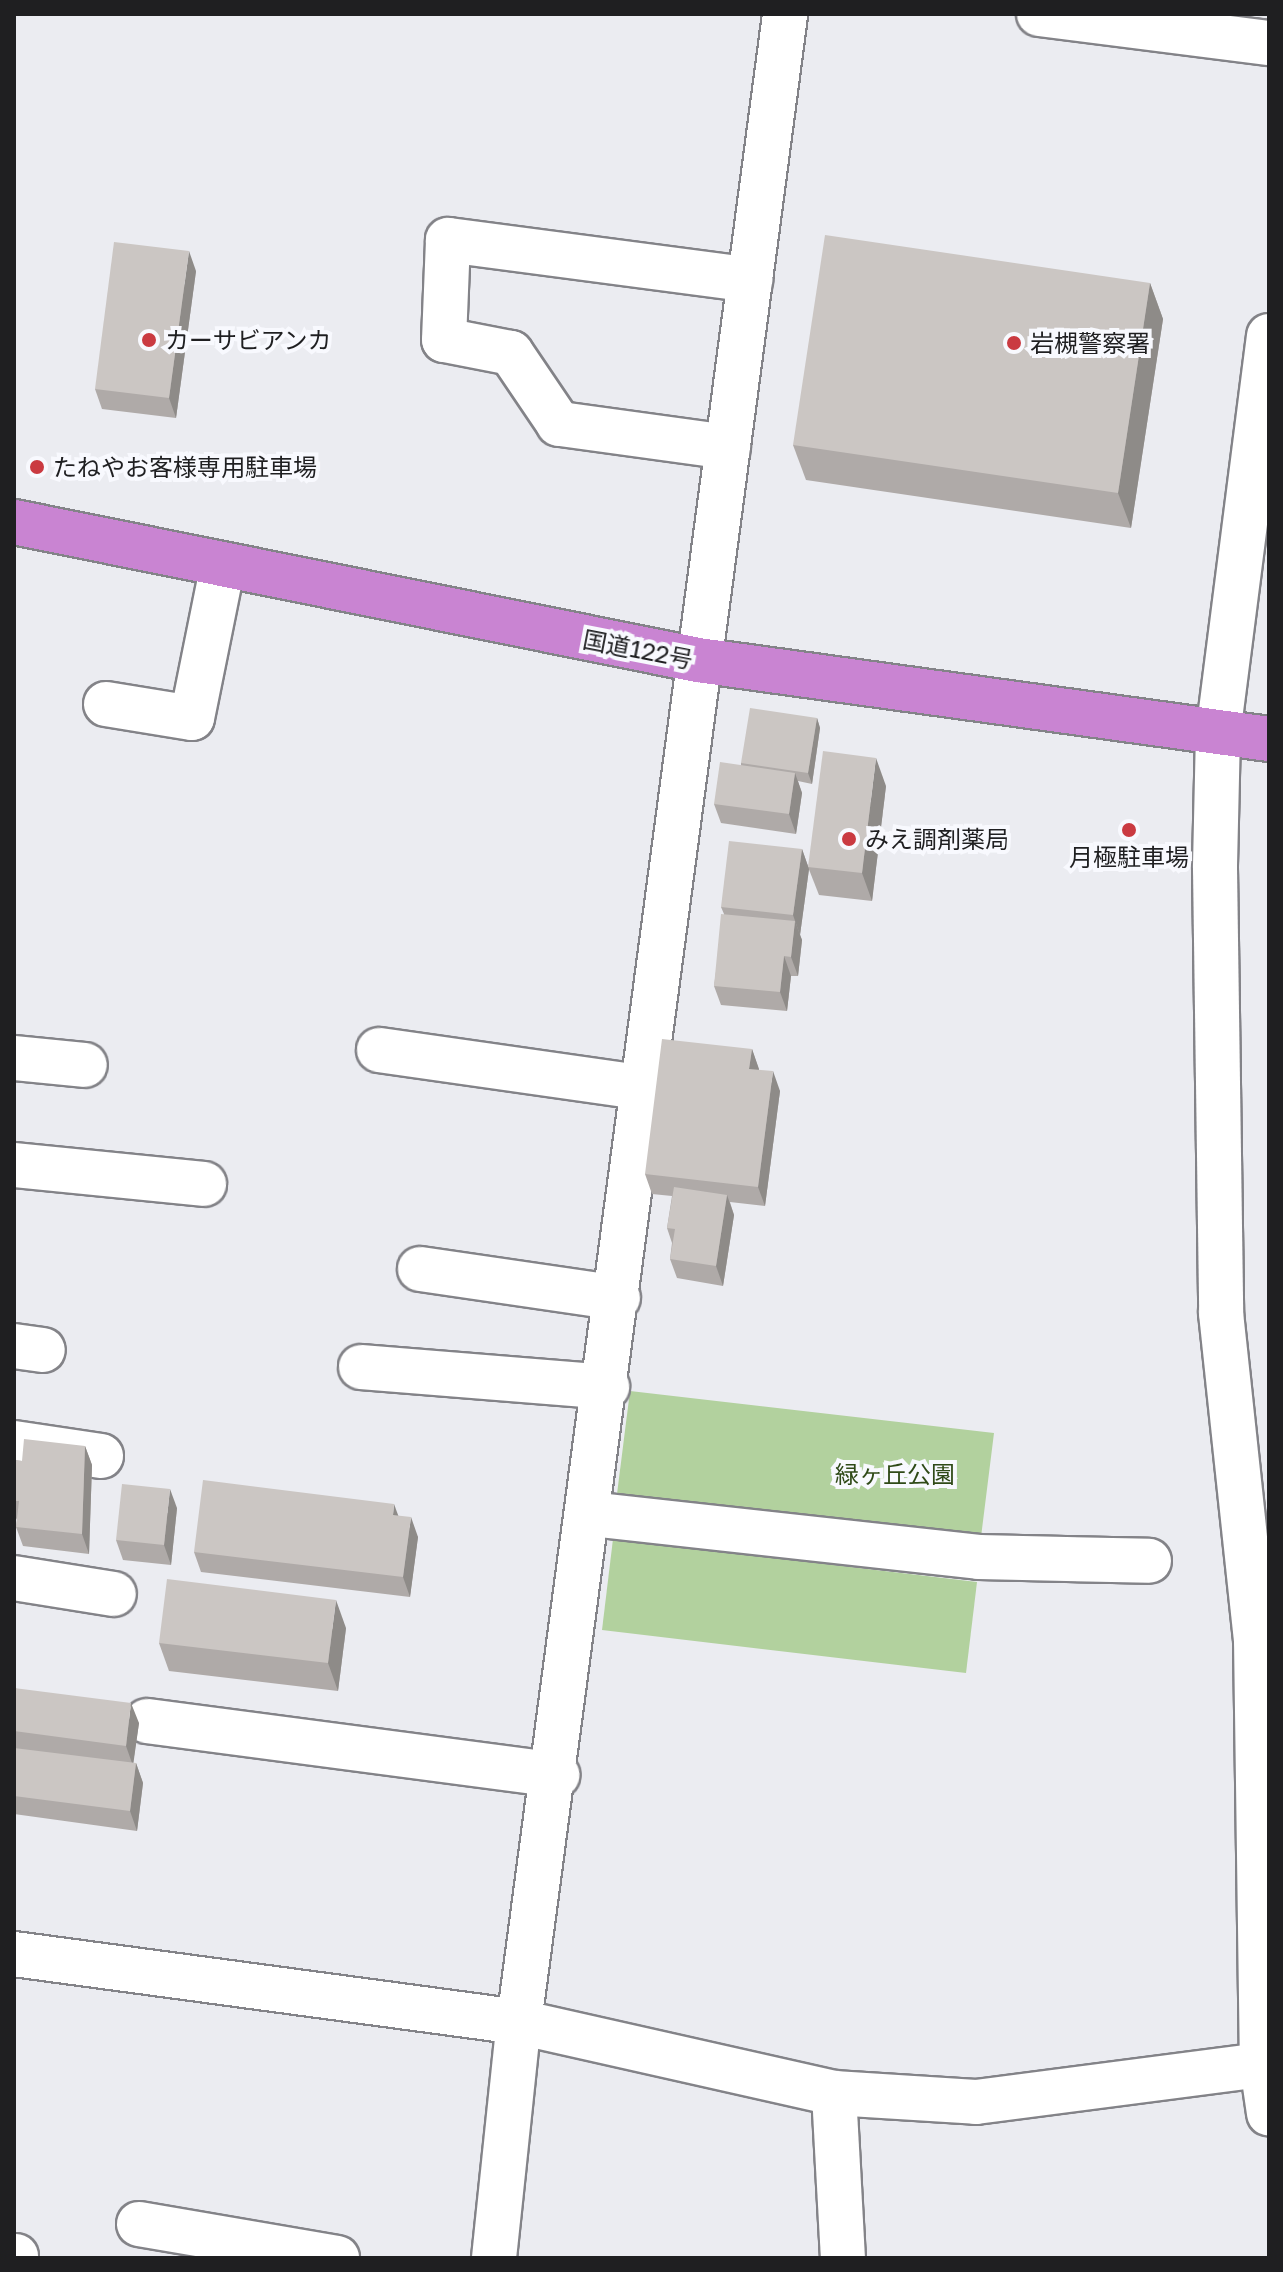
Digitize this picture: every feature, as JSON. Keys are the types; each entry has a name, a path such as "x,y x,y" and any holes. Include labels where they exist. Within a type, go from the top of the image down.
{"highway":[{"name":"国道122号","path":"14,522 222,569 698,660 1269,739"}],"street":[{"path":"494,2258 519,2022 557,1775 698,660 785,14"},
{"path":"1039,14 1269,43"},
{"path":"728,447 559,424 511,353 444,340 448,240 750,280"},
{"path":"1269,336 1218,733 1221,1313 1256,1639 1265,2064 1269,2113"},
{"path":"106,704 192,718 222,569"},
{"path":"379,1050 645,1088"},
{"path":"14,1058 85,1065"},
{"path":"14,1165 204,1184"},
{"path":"420,1269 618,1298"},
{"path":"361,1367 607,1387"},
{"path":"14,1443 101,1456"},
{"path":"590,1514 979,1557 1149,1561"},
{"path":"14,1578 114,1594"},
{"path":"147,1721 557,1775"},
{"path":"14,1954 519,2022 834,2093 976,2102 1265,2064"},
{"path":"834,2093 843,2258"},
{"path":"139,2224 337,2258"}],"green space":[{"name":"緑ヶ丘公園","path":"630,1391 994,1433 981,1537 617,1494"},
{"path":"613,1539 977,1582 966,1673 602,1630"}],"building":[{"path":"825,235 1150,283 1118,493 793,445"},
{"name":"カーサビアンカ","path":"114,242 189,251 169,398 95,389"},
{"path":"750,708 817,718 808,773 741,763"},
{"path":"823,751 876,758 862,873 808,867"},
{"path":"720,762 795,773 789,814 714,804"},
{"path":"729,841 802,849 793,915 721,907"},
{"path":"721,914 795,921 791,957 784,956 780,992 714,986"},
{"path":"662,1039 752,1049 749,1069 773,1071 758,1187 645,1174"},
{"path":"674,1187 727,1195 716,1266 670,1259 675,1229 667,1228"},
{"path":"24,1439 85,1446 82,1534 16,1527 19,1501 14,1501 14,1460 22,1461"},
{"path":"203,1480 394,1504 393,1515 411,1517 403,1577 194,1552"},
{"path":"122,1484 170,1489 164,1545 116,1540"},
{"path":"167,1579 336,1600 328,1663 159,1643"},
{"path":"14,1688 131,1703 126,1746 14,1731"},
{"path":"14,1748 136,1763 130,1811 14,1796"}],"place":[{"name":"カーサビアンカ","path":"149,340"},
{"name":"岩槻警察署","path":"1014,343"},
{"name":"たねやお客様専用駐車場","path":"37,467"},
{"name":"月極駐車場","path":"1129,830"},
{"name":"みえ調剤薬局","path":"849,839"}]}
